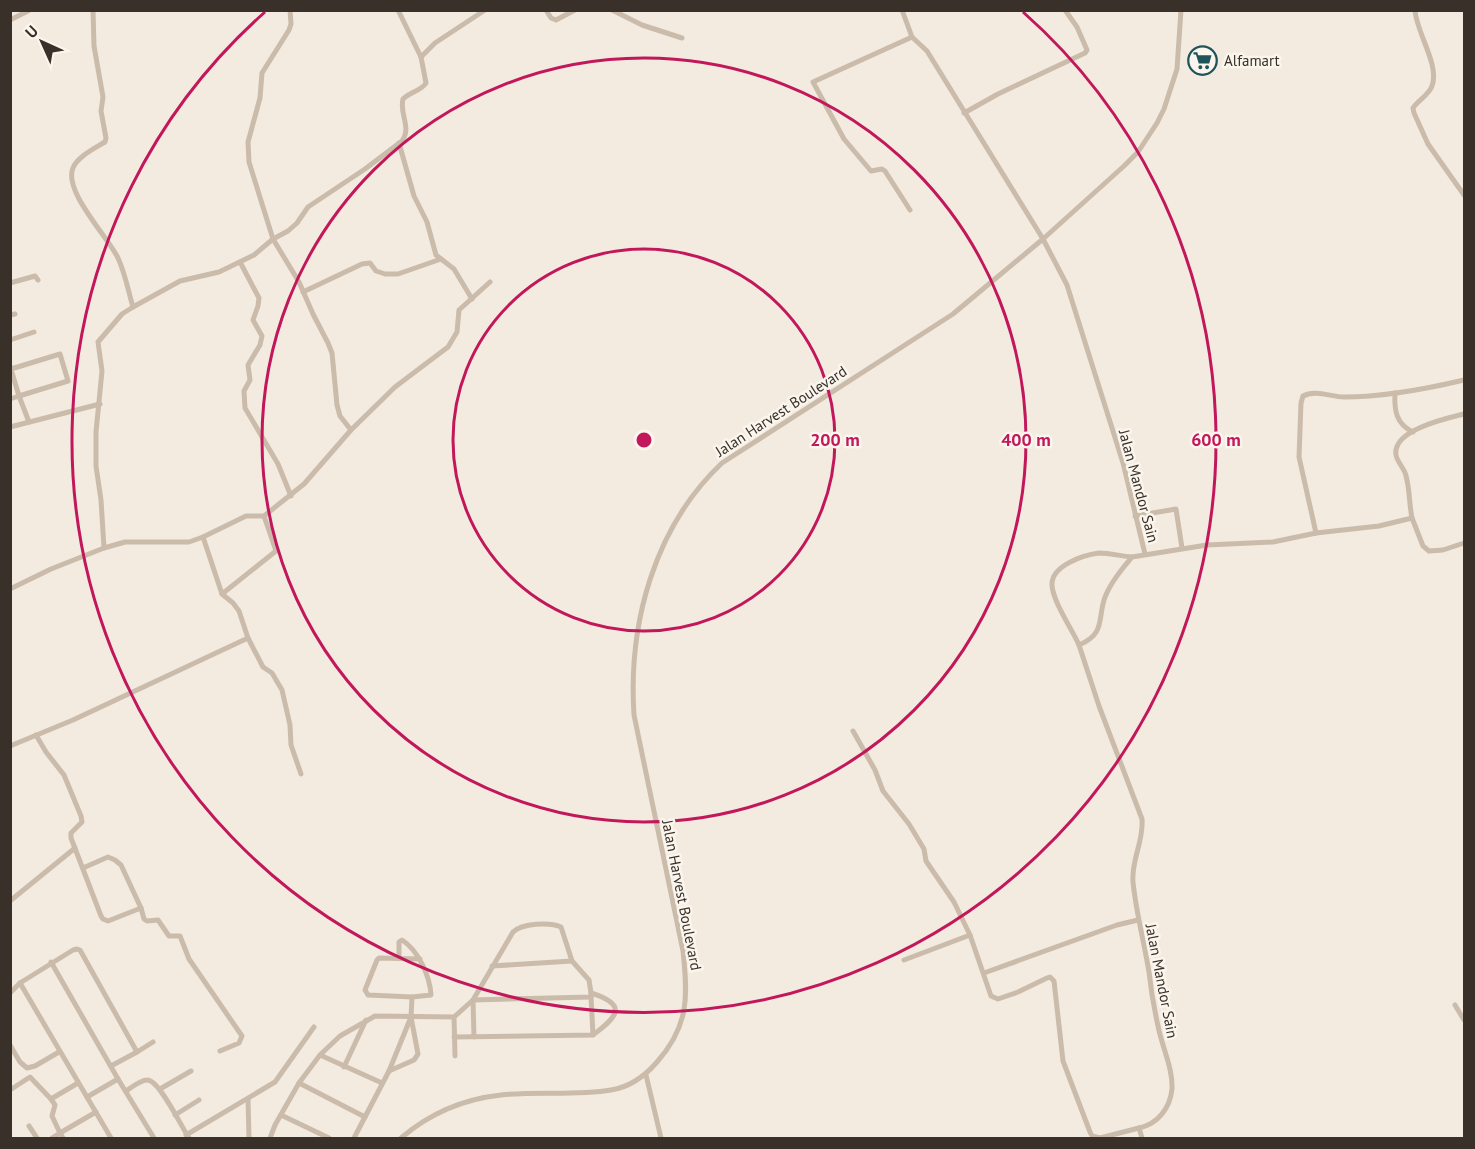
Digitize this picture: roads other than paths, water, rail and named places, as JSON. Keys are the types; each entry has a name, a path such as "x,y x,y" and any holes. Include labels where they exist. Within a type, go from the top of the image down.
{"street":[{"path":"93,10 94,46 103,97 100,111 106,138 105,142 79,160 71,174 75,190 89,218 118,257 127,280 133,307"},
{"path":"290,10 289,30 262,73 260,98 248,142 249,162 273,239 303,291 332,353 337,405 340,416 351,430"},
{"path":"105,548 96,466 96,432 102,371 98,342 122,314 133,307 180,281 219,272 254,255 297,223 308,207 365,169 406,136 407,126 402,111 403,99 408,94 421,89 426,83 421,57 398,10"},
{"path":"421,57 435,44 485,10"},
{"path":"546,10 551,18 556,20 575,10"},
{"path":"612,10 642,25 682,38"},
{"name":"Jalan Mandor Sain","path":"902,10 912,37 927,51 1043,239 1067,285 1123,463 1145,554 1132,557 1119,572 1105,598 1099,628 1095,636 1079,645 1142,819 1143,827 1133,860 1133,881 1155,1015 1171,1075 1172,1090 1169,1102 1161,1116 1148,1126 1100,1138"},
{"path":"964,113 998,94 1085,53 1087,50 1084,40 1065,10"},
{"name":"Jalan Harvest Boulevard","path":"401,1138 434,1115 463,1103 500,1095 612,1090 646,1075 675,1038 685,1010 686,981 683,951 634,715 632,686 633,660 642,606 650,579 670,531 695,491 722,463 953,314 1043,239 1138,152 1157,123 1178,69 1181,10"},
{"path":"1415,10 1415,19 1430,58 1433,77 1432,88 1417,102 1413,108 1414,113 1428,144 1464,195"},
{"path":"10,20 28,11"},
{"path":"910,210 885,171 882,169 871,171 848,145 813,82 912,37"},
{"path":"399,143 414,196 427,222 435,252 441,260 454,269 472,298"},
{"path":"303,291 362,264 370,263 376,271 394,275 441,260"},
{"path":"240,262 259,298 253,320 262,336 260,345 248,365 250,380 244,391 245,408 278,464 291,496"},
{"path":"10,284 34,276 38,280"},
{"path":"10,589 51,568 125,542 189,542 246,516 264,516 304,484 351,430 395,387 448,347 457,332 459,310 490,282"},
{"path":"10,340 34,332"},
{"path":"10,399 20,396 68,381 60,354 11,367 13,386 20,396 29,422"},
{"path":"1316,533 1299,457 1301,399 1311,393 1343,397 1395,393 1464,380"},
{"path":"1395,393 1396,415 1403,426 1413,432"},
{"path":"10,427 100,404"},
{"path":"1464,414 1438,420 1413,432 1400,444 1396,452 1406,473 1412,518 1423,546 1429,551 1443,550 1464,543"},
{"path":"1135,516 1176,509 1182,548"},
{"path":"222,594 276,550 264,516"},
{"path":"1145,554 1207,545 1273,542 1316,533 1379,526 1412,518"},
{"path":"202,537 222,594 239,611 248,638 263,667 272,673 282,690 290,725 291,745 301,774"},
{"path":"1079,645 1052,589 1053,576 1060,568 1071,562 1098,553 1132,557"},
{"path":"10,746 248,638"},
{"path":"854,731 875,770 883,791 909,824 924,849 926,861 954,902 970,935 990,996 998,999 1050,977 1054,981 1064,1061 1090,1132 1092,1136 1100,1138"},
{"path":"36,735 64,776 81,816 82,822 70,835 88,886 103,919 108,921 141,908"},
{"path":"10,901 75,848"},
{"path":"83,868 108,857 116,860 121,865 144,919 158,920 169,936 180,936 189,959 242,1036 239,1043 220,1052"},
{"path":"984,973 1117,925 1138,920"},
{"path":"270,1138 299,1083 320,1055 335,1040 366,1020 381,1015 454,1017 473,1000 513,932 520,926 554,924 561,927 572,961 589,980 593,1035"},
{"path":"904,960 970,935"},
{"path":"399,958 399,942 402,940 420,959 431,995 412,1003 370,996 366,993 365,990 376,960 381,957 399,958 420,959"},
{"path":"10,993 20,983 51,962 75,949 80,950 136,1052"},
{"path":"492,966 572,961"},
{"path":"51,962 154,1138"},
{"path":"20,983 111,1138"},
{"path":"454,1037 593,1035 615,1016 616,1011 615,1005 604,997 591,995 473,1000"},
{"path":"473,1000 474,1037"},
{"path":"389,1071 417,1057 411,1017 412,1003"},
{"path":"1455,1005 1464,1020"},
{"path":"354,1138 389,1071 411,1017"},
{"path":"454,1017 455,1056"},
{"path":"344,1067 366,1020"},
{"path":"126,1091 146,1080 151,1080 160,1089 187,1137 280,1077 314,1027"},
{"path":"111,1066 153,1042"},
{"path":"10,1045 17,1058 25,1067 30,1068 59,1052"},
{"path":"320,1055 382,1083"},
{"path":"10,1062 17,1058"},
{"path":"160,1089 191,1071"},
{"path":"646,1075 661,1138"},
{"path":"10,1090 30,1077 55,1105 52,1116 62,1136"},
{"path":"87,1097 118,1079"},
{"path":"51,1099 78,1083"},
{"path":"299,1083 365,1117"},
{"path":"248,1099 249,1138"},
{"path":"175,1115 199,1100"},
{"path":"52,1138 62,1136 96,1112"},
{"path":"281,1115 329,1138"},
{"path":"29,1125 37,1138"},
{"path":"1139,1128 1142,1138"}],"place":[{"name":"Alfamart","path":"1203,60"}]}
